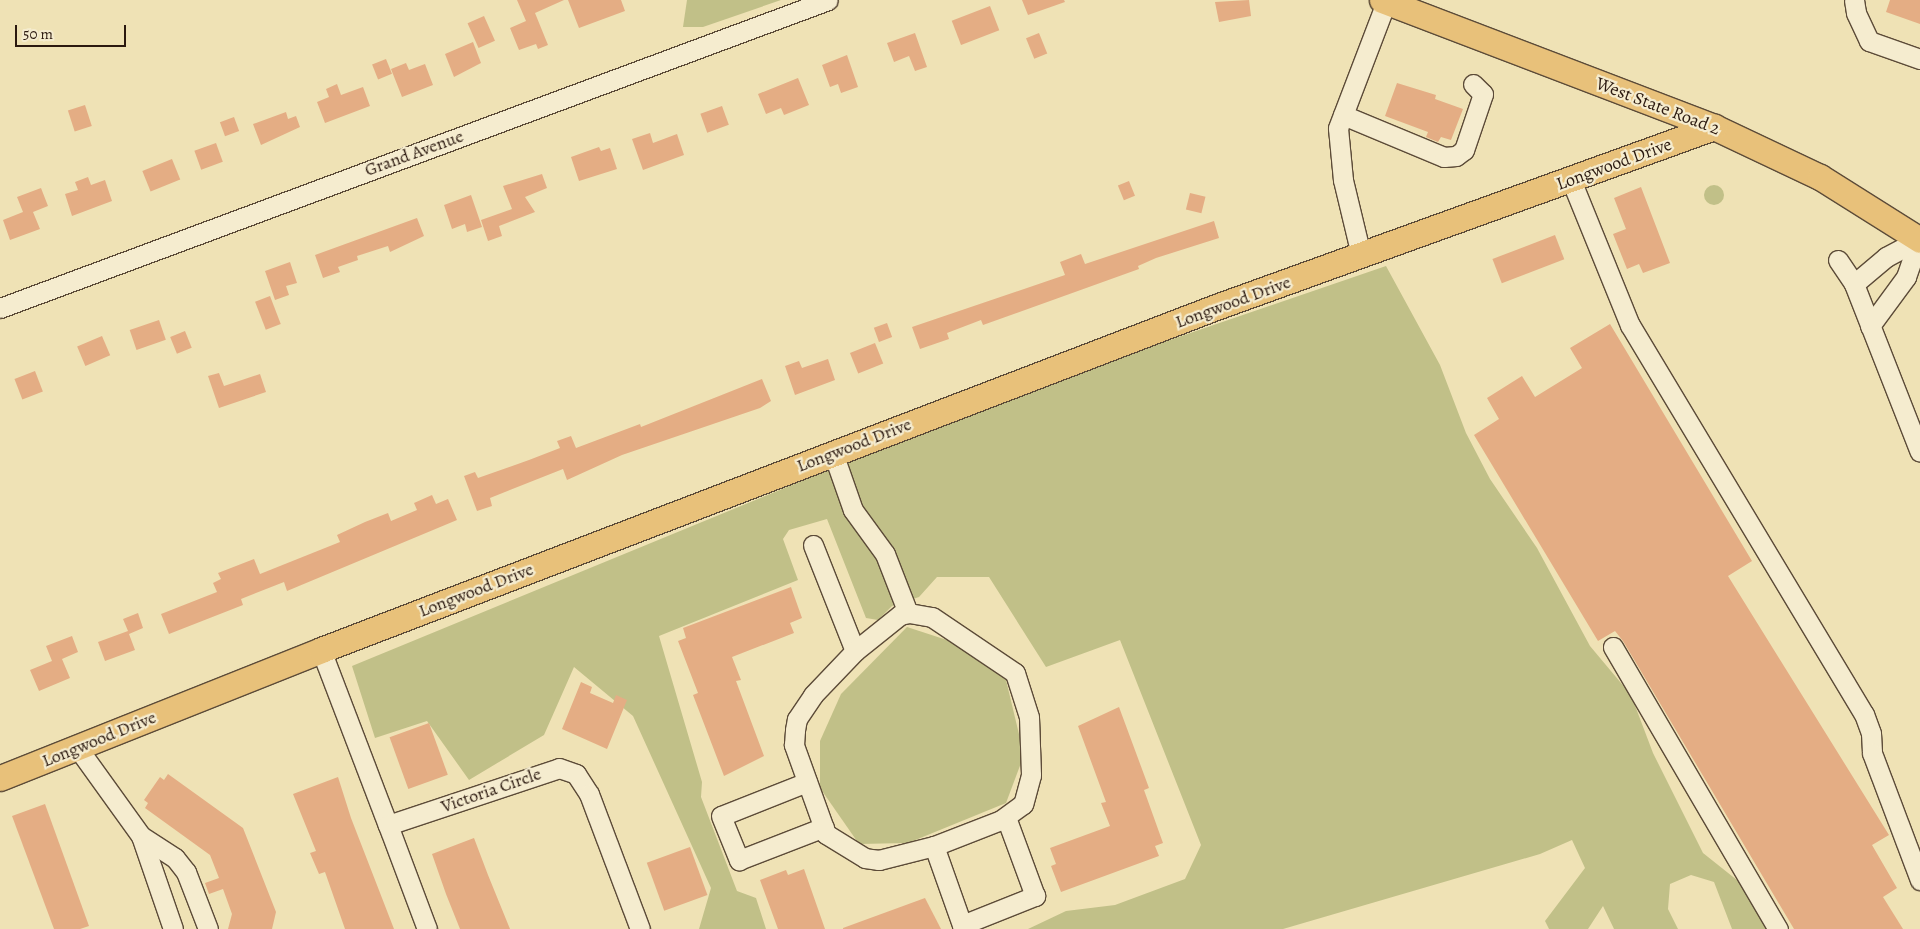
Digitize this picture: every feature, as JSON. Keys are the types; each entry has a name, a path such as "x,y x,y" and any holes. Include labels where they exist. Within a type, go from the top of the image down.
{"main road":[{"name":"West State Road 2","path":"1384,1 1714,127 1820,177 1920,240"},
{"name":"Longwood Drive","path":"0,778 321,650 833,453 1361,255 1714,127"}],"street":[{"name":"Grand Avenue","path":"0,308 828,0"},
{"path":"1854,0 1856,13 1869,40 1920,59"},
{"path":"1361,255 1343,180 1338,128 1384,1"},
{"path":"1343,115 1444,157 1456,156 1464,150 1483,94 1473,84"},
{"path":"1571,180 1630,325 1864,714 1871,733 1872,753 1920,880"},
{"path":"1854,284 1886,257 1920,240"},
{"path":"1870,326 1906,277 1920,240"},
{"path":"1838,260 1854,284 1920,452"},
{"path":"833,453 853,510 885,554 908,613"},
{"path":"813,545 855,651"},
{"path":"908,613 932,617 1006,666 1019,682 1029,717 1031,775 1023,804 1006,817 934,846 879,860 865,858 840,845 824,827 794,745 797,719 813,695 855,651 900,615 908,613"},
{"path":"1613,647 1778,929"},
{"path":"321,650 427,929"},
{"path":"77,747 141,836 173,929"},
{"name":"Victoria Circle","path":"388,825 546,771 559,768 576,774 589,794 640,929"},
{"path":"807,782 721,816 739,860 824,827"},
{"path":"934,846 962,925 1026,900 1035,896 1006,817"},
{"path":"141,836 175,858 186,872 208,929"}],"shaded area":[{"path":"687,0 781,0 703,27 683,27"},
{"path":"1714,185 1721,188 1724,195 1721,202 1714,205 1707,202 1704,195 1707,188"},
{"path":"1386,266 1440,365 1466,433 1490,479 1537,548 1590,646 1631,695 1653,753 1703,853 1747,888 1768,929 1732,929 1714,882 1691,875 1670,884 1668,909 1678,929 1614,929 1603,906 1588,929 1549,929 1545,921 1585,868 1572,840 1540,854 1283,929 1028,929 1066,911 1115,905 1185,879 1201,845 1120,640 1046,667 989,577 937,577 919,597 892,606 878,620 866,618 827,519 789,530 783,539 798,580 659,636 702,782 701,797 737,891 756,898 766,929 699,929 711,888 633,716 574,667 544,735 469,780 427,721 375,738 352,666 1018,392"},
{"path":"907,627 950,641 1006,680 1024,755 1006,803 908,843 859,844 820,788 820,741 841,694"}],"building":[{"path":"517,0 564,0 535,13 548,45 538,49 536,44 519,50 510,28 526,21"},
{"path":"568,0 621,0 625,11 579,28"},
{"path":"1022,0 1064,0 1065,2 1028,15"},
{"path":"1249,0 1251,16 1219,22 1215,2"},
{"path":"1890,0 1920,0 1920,24 1886,12"},
{"path":"990,6 999,30 961,45 952,21"},
{"path":"484,16 495,41 479,48 468,23"},
{"path":"915,33 927,67 915,71 909,56 894,62 887,43"},
{"path":"1039,33 1047,53 1034,59 1026,38"},
{"path":"473,42 481,63 454,77 445,54"},
{"path":"847,55 858,87 841,93 838,84 830,87 822,65"},
{"path":"386,59 392,74 378,79 372,65"},
{"path":"406,63 409,70 425,64 433,85 402,97 391,69"},
{"path":"798,78 809,105 784,115 781,108 766,114 758,94"},
{"path":"1397,83 1436,95 1435,99 1463,109 1451,140 1441,137 1438,142 1426,137 1428,132 1385,116"},
{"path":"337,84 341,95 363,87 370,106 325,123 317,102 329,97 326,89"},
{"path":"85,105 92,126 75,131 68,111"},
{"path":"722,106 729,125 707,133 700,114"},
{"path":"286,112 288,119 296,116 300,127 261,145 253,124"},
{"path":"234,117 239,131 225,136 220,122"},
{"path":"650,133 653,143 677,134 684,155 643,170 632,139"},
{"path":"216,143 223,162 201,170 194,151"},
{"path":"599,147 601,151 610,148 617,169 579,181 571,157"},
{"path":"172,159 180,179 151,191 142,171"},
{"path":"542,174 547,188 525,197 535,212 499,226 502,236 488,241 481,220 512,209 503,186"},
{"path":"88,177 91,185 105,180 112,201 72,216 65,194 78,190 75,182"},
{"path":"1129,181 1135,196 1124,200 1118,185"},
{"path":"1641,187 1670,263 1643,273 1639,264 1627,269 1613,234 1626,229 1614,198"},
{"path":"41,188 48,206 33,212 40,229 10,240 3,220 23,212 17,197"},
{"path":"1190,193 1206,197 1201,213 1186,209"},
{"path":"471,195 482,227 467,232 465,224 452,229 444,205"},
{"path":"417,218 424,236 390,252 388,246 357,256 358,260 338,267 340,272 323,278 315,255"},
{"path":"1214,221 1219,238 1156,258 1138,266 1139,269 983,325 981,320 947,333 949,339 920,349 912,327 1065,275 1060,262 1081,254 1085,264"},
{"path":"1555,235 1564,259 1502,283 1492,259"},
{"path":"290,262 297,283 286,286 289,295 275,300 265,271"},
{"path":"270,296 281,324 266,330 255,302"},
{"path":"159,320 166,340 137,350 130,330"},
{"path":"887,323 892,337 879,342 874,328"},
{"path":"1610,324 1752,561 1728,576 1889,835 1872,845 1897,888 1883,897 1903,929 1794,929 1623,641 1615,631 1598,641 1474,435 1499,419 1487,398 1522,376 1535,397 1582,368 1570,348"},
{"path":"185,331 192,348 177,354 170,337"},
{"path":"102,336 110,355 85,366 77,347"},
{"path":"875,343 883,363 858,374 850,353"},
{"path":"828,359 835,380 795,395 785,366 799,361 802,368"},
{"path":"35,371 43,392 22,399 14,379"},
{"path":"219,373 224,386 260,374 266,392 219,408 208,376"},
{"path":"762,379 771,401 760,408 622,455 567,480 563,469 490,498 492,506 477,511 464,476 475,472 478,478 529,460 560,448 557,441 571,436 576,448 640,424 641,427"},
{"path":"432,495 436,504 448,499 457,520 287,591 284,582 241,599 243,605 169,634 161,614 217,592 213,583 221,579 218,573 254,559 260,574 340,542 337,535 365,522 388,513 391,521 417,510 414,503"},
{"path":"791,587 802,618 790,623 794,633 732,657 741,680 736,681 764,756 724,776 693,695 698,693 678,641 686,638 683,628"},
{"path":"138,613 143,628 129,634 135,650 105,661 98,642 128,631 123,619"},
{"path":"72,636 78,652 62,659 70,678 39,691 30,670 52,661 46,646"},
{"path":"581,682 592,687 590,693 613,703 616,695 627,700 607,749 562,729"},
{"path":"1119,707 1149,788 1144,790 1163,843 1155,846 1159,856 1061,892 1051,866 1056,864 1050,848 1110,826 1101,803 1106,802 1078,726"},
{"path":"429,723 448,775 408,789 390,737"},
{"path":"168,774 243,828 276,912 272,929 228,929 232,914 223,889 209,894 205,883 219,878 210,855 145,808 148,803 144,800 160,777 164,780"},
{"path":"338,777 351,818 394,929 345,929 325,872 319,874 310,853 316,851 293,794"},
{"path":"45,804 89,926 80,929 54,929 12,816"},
{"path":"474,838 510,929 460,929 446,894 432,854"},
{"path":"690,847 707,895 664,911 647,863"},
{"path":"804,869 825,929 778,929 760,880 786,870 788,875"},
{"path":"925,898 941,929 843,929 843,928"}]}
